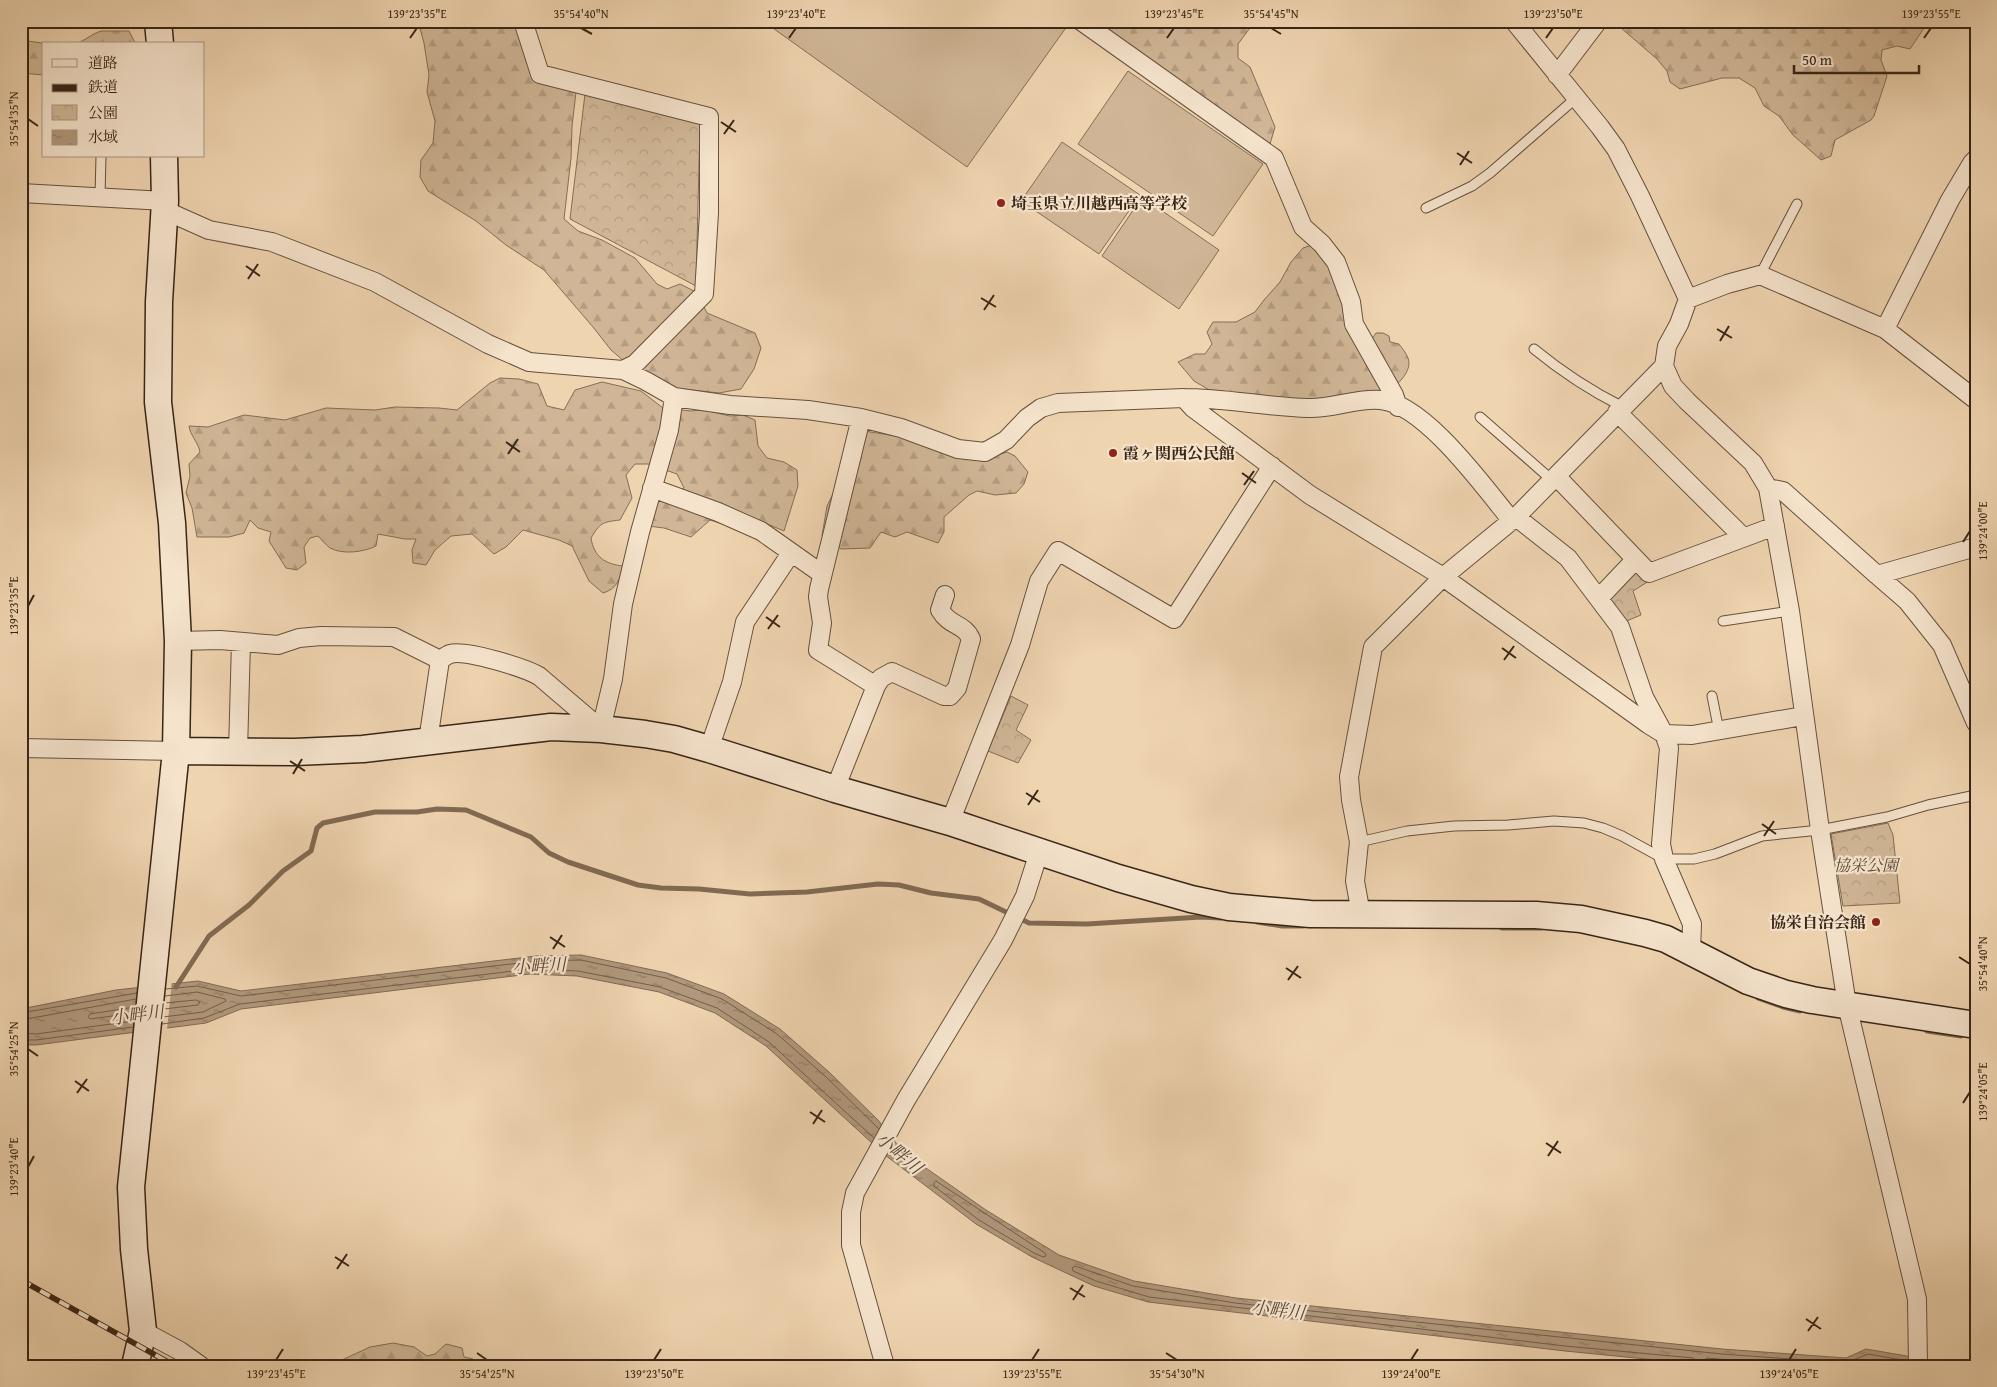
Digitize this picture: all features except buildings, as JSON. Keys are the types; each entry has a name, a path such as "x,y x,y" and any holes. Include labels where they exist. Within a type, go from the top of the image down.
{"street":[{"path":"158,21 160,42"},
{"path":"523,21 540,74 709,117 708,213 704,294 635,364 623,370"},
{"path":"1081,21 1274,158 1304,227 1322,244 1336,262 1351,302 1354,324 1394,395 1398,407"},
{"path":"1514,21 1616,149 1688,299 1679,324 1667,346 1664,366 1672,386 1753,463 1768,488 1790,611 1803,716 1847,1005 1917,1299 1918,1366"},
{"path":"1557,75 1598,21"},
{"path":"135,1366 143,1331 134,1249 131,1186 176,751 178,641 172,523 158,402 164,158"},
{"path":"1885,329 1950,200 1976,159"},
{"path":"21,194 100,196 164,205 209,230 272,242 375,282 488,344 529,362 623,370 674,397 730,405 808,410 861,418 901,428 958,449 985,452 1006,440 1027,418 1040,408 1058,403 1205,398 1282,407 1322,409 1378,400 1390,401 1426,422 1514,519 1568,558 1620,627 1644,696 1664,734 1669,748 1661,844 1664,859 1692,924 1691,951"},
{"path":"1688,299 1726,284 1760,274 1885,329 1976,400"},
{"path":"1361,914 1355,881 1359,842 1351,800 1349,777 1373,647 1443,577 1514,519 1664,366"},
{"path":"601,729 613,679 623,604 640,532 669,430 674,397"},
{"path":"1184,398 1193,408 1338,513 1443,577 1664,734 1685,735 1720,731 1803,716"},
{"path":"1620,409 1743,537"},
{"path":"861,418 822,574 818,596 822,624 818,650 876,686"},
{"path":"950,822 1020,645 1039,581 1058,551 1174,619 1272,466"},
{"path":"1555,479 1649,573 1775,526"},
{"path":"652,488 761,530 822,574"},
{"path":"1768,488 1783,492 1907,600 1942,645 1976,723"},
{"path":"1877,575 1976,547"},
{"path":"710,749 732,682 745,622 791,553"},
{"path":"1599,598 1635,560"},
{"path":"835,789 876,686 881,678 892,672 944,696 954,694 963,672 971,638 966,629 945,620 940,610 945,595"},
{"path":"178,641 241,642 278,645 299,638 321,636 394,637 440,660"},
{"path":"238,751 241,642"},
{"path":"428,741 440,660 451,653 474,655 529,670 539,676 601,729"},
{"path":"21,748 295,752 363,749 551,727 601,729 674,739 835,789 950,822 1136,884 1190,899 1229,907 1310,914 1536,915 1573,918 1646,933 1691,951 1748,981 1786,994 1976,1025"},
{"path":"885,1366 851,1245 851,1212 855,1193 906,1100 1004,940 1024,896 1039,852"},
{"path":"143,1331 180,1351 201,1366"}],"lane":[{"path":"1426,208 1472,186 1490,173 1576,98"},
{"path":"100,196 101,158"},
{"path":"1760,274 1798,204"},
{"path":"1534,349 1558,369 1620,409"},
{"path":"1480,417 1555,479"},
{"path":"1723,622 1790,611"},
{"path":"1712,696 1720,731"},
{"path":"1359,842 1407,832 1454,826 1554,822 1584,823 1622,836 1664,859 1694,859 1715,854 1762,836 1820,830 1887,818 1928,805 1976,795"}],"green space":[{"path":"418,21 513,21 538,81 576,92 564,219 578,231 602,240 635,258 657,284 667,289 680,284 696,292 707,313 755,333 761,348 754,369 741,389 719,393 674,388 624,361 611,350 544,270 506,245 476,221 428,191 420,177 421,160 433,143 435,121 427,92 429,75"},
{"path":"763,21 1055,21 1065,29 967,167"},
{"path":"1095,21 1255,21 1238,44 1238,58 1250,67 1275,127 1270,144"},
{"path":"1613,21 1921,21 1926,25 1910,49 1897,46 1882,50 1881,60 1887,76 1874,116 1871,120 1835,140 1831,156 1821,160 1793,135 1779,116 1764,106 1755,88 1739,78 1722,78 1680,89 1670,82 1667,71 1657,59"},
{"path":"101,31 129,31 135,42 80,42"},
{"path":"21,40 42,43 42,75 21,73"},
{"path":"1128,71 1263,164 1213,236 1078,144"},
{"path":"585,94 700,123 696,286 570,219"},
{"path":"1062,142 1140,195 1099,254 1021,201"},
{"path":"1142,197 1219,250 1179,309 1102,256"},
{"path":"1315,244 1372,339 1376,333 1383,333 1389,336 1390,342 1399,344 1405,352 1409,363 1403,378 1386,392 1318,403 1211,391 1194,381 1178,362 1195,354 1205,354 1212,344 1207,332 1213,322 1236,322 1255,312 1280,282 1291,262 1303,248"},
{"path":"500,378 519,379 538,384 547,406 564,410 575,390 602,382 641,391 663,408 691,411 704,410 730,416 743,415 755,420 758,446 767,458 784,462 797,470 798,486 784,531 760,521 743,530 710,520 691,537 664,528 648,526 655,498 668,501 684,488 677,474 648,464 635,464 626,475 632,498 620,520 602,524 591,538 592,545 601,558 623,566 615,586 603,593 589,581 572,546 559,540 523,530 506,547 494,554 472,534 451,536 435,550 426,565 413,563 412,550 416,539 378,534 376,546 366,550 347,552 330,548 318,536 310,538 304,547 306,563 297,570 286,568 269,541 271,532 258,528 250,520 244,533 229,537 197,537 192,508 186,493 190,476 189,464 200,452 189,426 208,427 244,415 285,420 326,408 375,410 395,407 457,410 490,383"},
{"path":"864,431 897,436 965,459 986,458 1007,452 1015,456 1028,472 1024,484 1016,493 995,495 977,491 969,495 944,517 944,532 938,543 907,532 895,537 881,532 870,548 841,549 822,536 827,506"},
{"path":"1632,571 1640,571 1649,581 1633,591 1641,615 1624,622 1609,604 1609,595"},
{"path":"1011,696 1028,705 1016,730 1031,740 1018,763 988,751"},
{"name":"協栄公園","path":"1888,823 1893,835 1900,903 1843,906 1831,834"},
{"path":"393,1343 414,1347 427,1356 435,1354 446,1344 462,1348 464,1357 473,1359 476,1366 329,1366 370,1347"}],"water":[{"name":"小畔川","path":"581,955 667,973 724,994 780,1029 829,1072 878,1120 903,1152 986,1210 1059,1255 1134,1281 1236,1298 1722,1349 1846,1358 1866,1349 1965,1366 1717,1366 1565,1351 1148,1302 1094,1286 1032,1257 976,1224 885,1155 766,1046 715,1013 659,992 577,976 530,974 241,1009 206,1023 36,1045 21,1045 21,1009 116,990 198,981 241,991 536,956"}],"pier":[{"path":"172,981 167,1030 137,1034 144,985"}],"waterway":[{"path":"176,987 209,936 249,905 283,871 311,851 317,828 323,823 375,812 417,812 437,809 466,810 531,837 549,853 568,862 638,885 661,888 699,889 750,894 807,892 878,884 899,885 931,893 979,899 1029,923 1087,924 1201,917 1221,918"},
{"path":"1257,922 1282,926 1303,926"},
{"path":"1502,928 1541,928"},
{"path":"1758,998 1800,1011"},
{"path":"1927,1031 1961,1036"}],"railway":[{"path":"21,1280 175,1366"}],"place":[{"name":"埼玉県立川越西高等学校","path":"1001,203"},
{"name":"霞ヶ関西公民館","path":"1113,453"},
{"name":"協栄自治会館","path":"1876,922"}]}
